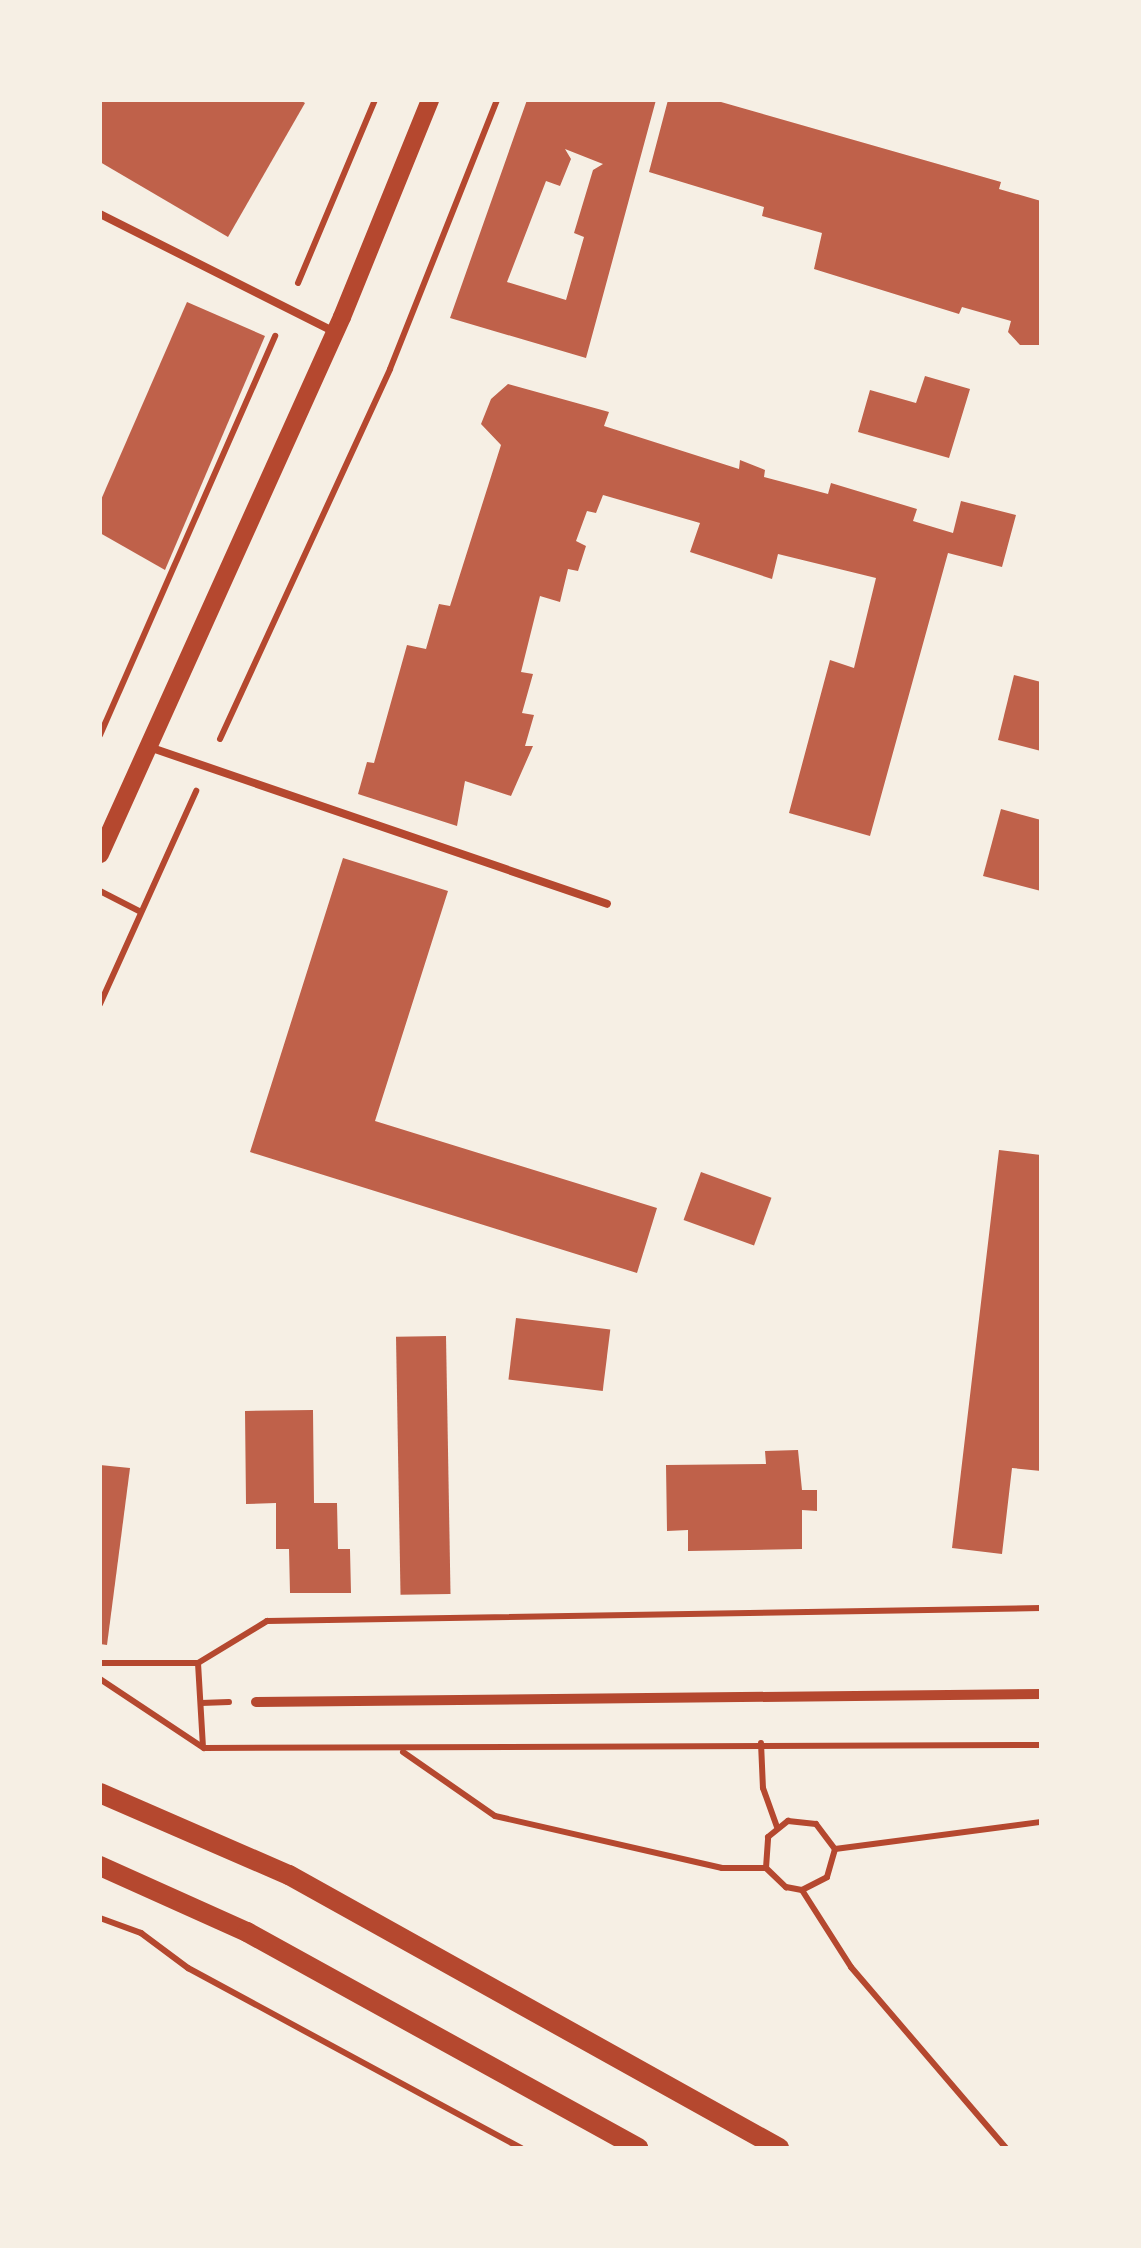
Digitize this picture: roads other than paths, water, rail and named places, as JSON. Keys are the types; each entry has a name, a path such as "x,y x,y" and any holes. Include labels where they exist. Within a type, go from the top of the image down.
{"main road":[{"path":"100,1793 290,1875 779,2148"},
{"path":"100,1866 247,1932 638,2148"}],"street":[{"path":"100,854 335,332 430,100"},
{"path":"256,1702 1041,1694"}],"lane":[{"path":"100,214 335,332"},
{"path":"150,747 608,904"}]}
